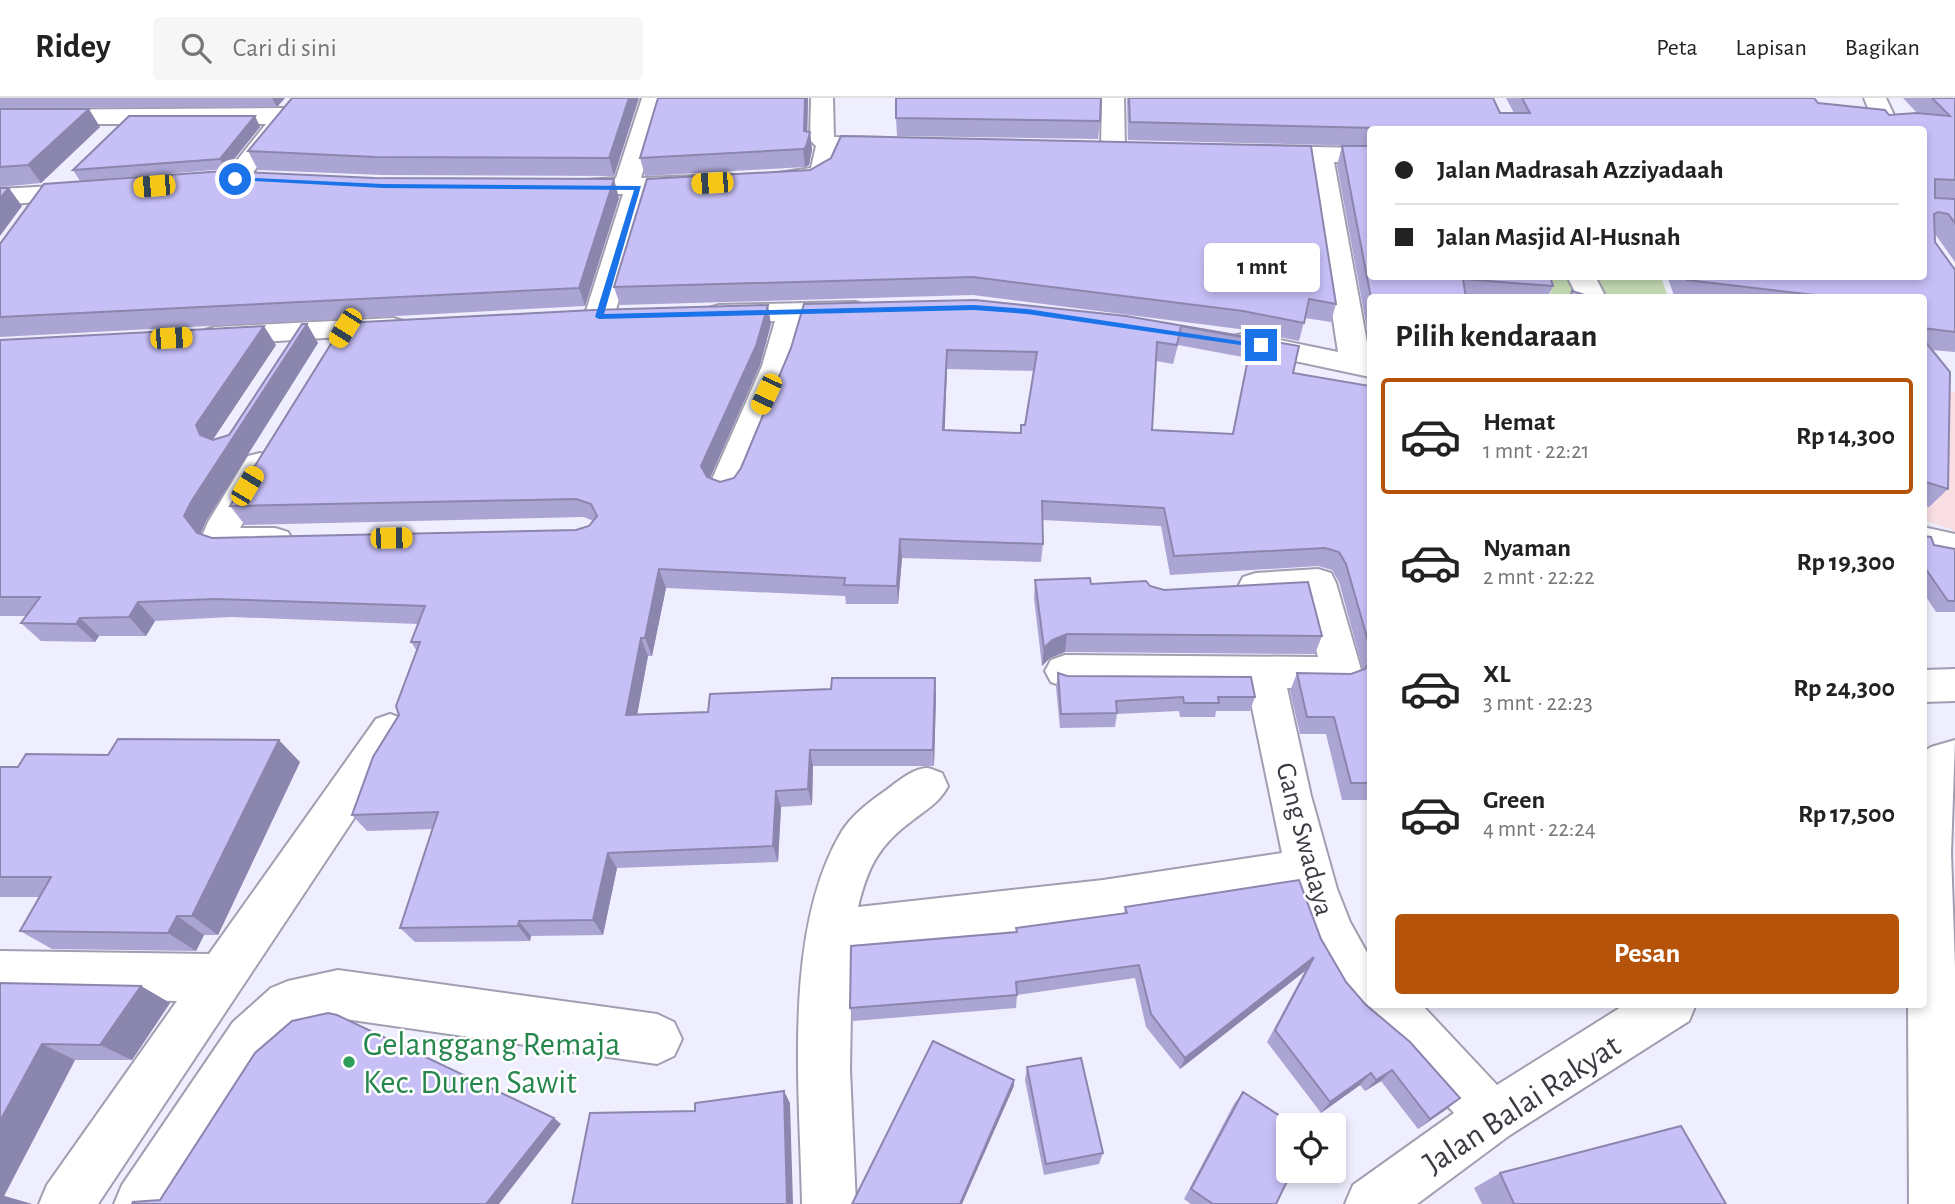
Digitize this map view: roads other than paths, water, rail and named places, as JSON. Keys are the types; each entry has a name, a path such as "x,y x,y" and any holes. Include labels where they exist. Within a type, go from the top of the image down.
{"street":[{"path":"177,98 173,102 176,104 292,108"},
{"path":"600,317 653,98"},
{"path":"822,98 822,140 832,145 909,145"},
{"path":"1112,98 1113,149"},
{"path":"1875,98 1887,126"},
{"path":"0,117 126,119 292,108"},
{"path":"235,179 292,108"},
{"path":"106,138 126,119"},
{"path":"758,180 817,176 823,171 827,148 832,145"},
{"path":"1086,149 1140,150"},
{"path":"1236,152 1367,155"},
{"path":"1211,337 1363,366 1318,154"},
{"path":"39,206 76,167"},
{"path":"208,181 235,179 267,182"},
{"path":"545,187 718,183"},
{"path":"0,197 39,206 114,190"},
{"path":"696,315 876,310"},
{"path":"726,486 778,366 792,313"},
{"path":"185,337 427,326"},
{"path":"323,363 345,328"},
{"path":"285,359 304,331"},
{"path":"273,442 225,522 220,536 227,541 308,540"},
{"path":"1927,541 1955,547"},
{"path":"1065,671 1356,673 1318,583 1226,588"},
{"name":"Gang Swadaya","path":"1264,671 1308,869 1340,955 1367,992"},
{"path":"1927,686 1955,685"},
{"path":"66,1204 390,731"},
{"path":"1927,843 1936,766 1946,759 1955,758"},
{"path":"829,1204 825,1005 831,932 841,879 859,843 892,810 927,786"},
{"path":"831,932 1103,901 1308,869"},
{"path":"1927,887 1936,1204"},
{"path":"0,974 222,978"},
{"path":"141,1204 250,1039 288,1005 338,994 657,1039"},
{"path":"1387,1008 1399,1017 1492,1117"},
{"name":"Jalan Balai Rakyat","path":"1372,1204 1492,1117 1666,1008"}],"place":[{"name":"Gelanggang Remaja Kec. Duren Sawit","path":"349,1062"}]}
